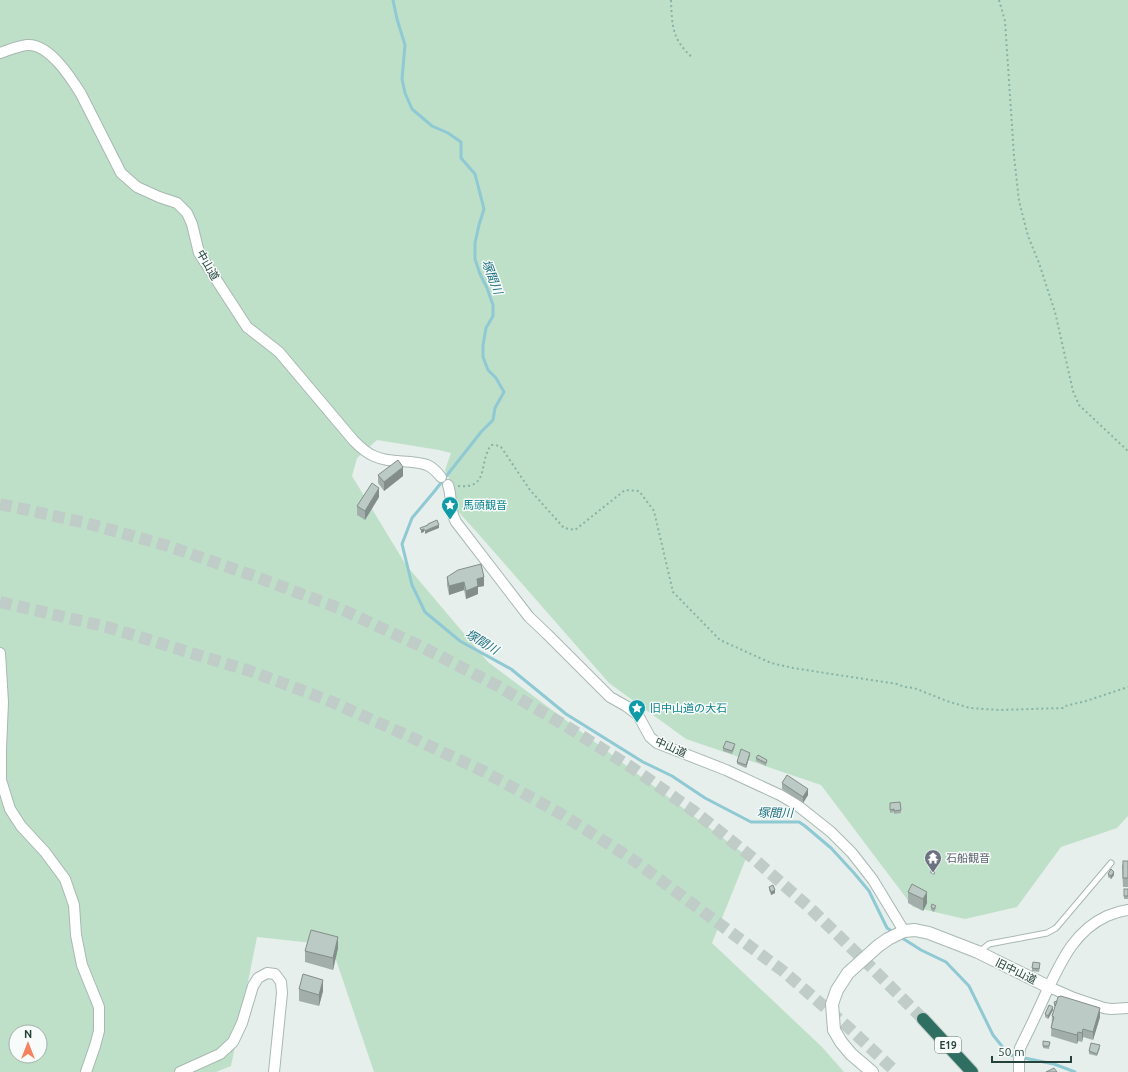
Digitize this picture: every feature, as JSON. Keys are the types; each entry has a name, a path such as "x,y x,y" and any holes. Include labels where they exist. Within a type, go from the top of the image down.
{"highway":[{"name":"E19","path":"923,1019 972,1072"}],"street":[{"name":"中山道","path":"0,53 27,45 33,45 47,52 62,67 81,94 121,174 137,187 177,203 187,213 192,224 199,253 247,328 279,352 365,452 382,459 428,465 445,481 450,492 452,516 528,617 610,697 638,715 650,737 657,743 740,776 780,795 797,805 831,832 852,853 873,880 904,931"},
{"path":"0,653 3,702 0,749 1,780 10,809 21,826 45,852 65,879 74,905 76,935 82,965 99,1007 99,1031 86,1072"},
{"path":"1019,1072 1020,1048 1064,956 1088,927 1113,913 1128,910"},
{"name":"旧中山道","path":"904,931 915,930 929,933 978,952 1074,998 1104,1008 1128,1008"},
{"path":"872,1072 851,1054 841,1042 834,1030 832,1004 837,990 848,973 878,946 904,931"},
{"path":"180,1072 220,1054 233,1042 242,1023 253,986 258,978 267,973 275,974 281,982 282,993 274,1072"}],"lane":[{"path":"978,952 989,944 1047,933 1056,928 1111,863"}],"path":[{"path":"672,0 672,19 675,35 685,51 693,58"},
{"path":"999,0 1005,21 1014,156 1019,201 1028,236 1039,263 1055,312 1072,391 1079,405 1128,451"},
{"path":"445,481 467,487 476,484 480,478 486,452 491,445 496,445 501,447 530,490 564,528 575,530 625,490 639,491 654,510 673,592 720,640 771,663 793,668 897,684 914,688 970,708 992,710 1062,708 1064,706 1086,701 1128,687"}],"green space":[{"path":"0,0 1128,0 1128,816 1117,828 1061,847 1017,907 965,919 913,907 821,785 686,739 609,683 454,507 454,489 445,470 451,453 377,440 357,458 352,476 406,565 488,662 747,856 712,943 822,1047 844,1072 374,1072 331,945 257,937 231,1066 216,1072 0,1072"}],"building":[{"path":"398,460 403,467 384,482 378,475"},
{"path":"372,483 379,488 365,511 357,506"},
{"path":"437,520 439,525 425,531 424,529 421,530 420,528"},
{"path":"481,564 484,577 477,579 478,586 466,591 464,582 449,586 447,577 458,570"},
{"path":"726,741 735,744 732,751 723,748"},
{"path":"741,749 750,753 746,765 737,762"},
{"path":"758,755 767,760 766,763 756,758"},
{"path":"787,775 808,789 803,797 782,783"},
{"path":"900,802 901,810 890,810 890,803"},
{"path":"932,859 935,861 934,864 930,862"},
{"path":"1123,861 1128,861 1128,878 1123,878"},
{"path":"1111,869 1114,872 1111,876 1108,874"},
{"path":"912,884 927,892 923,899 908,892"},
{"path":"773,885 775,890 771,892 769,887"},
{"path":"1124,889 1128,889 1128,896 1124,896"},
{"path":"932,904 936,906 934,909 931,907"},
{"path":"311,930 338,937 333,958 305,951"},
{"path":"1033,962 1040,963 1039,969 1032,968"},
{"path":"303,974 323,980 319,995 299,989"},
{"path":"1061,996 1100,1008 1093,1032 1083,1029 1082,1033 1078,1032 1077,1035 1051,1028 1054,1017 1052,1016 1058,997"},
{"path":"1049,1005 1053,1007 1048,1016 1045,1014"},
{"path":"1043,1041 1050,1042 1049,1046 1043,1046"},
{"path":"1091,1043 1100,1045 1097,1054 1089,1051"},
{"path":"1054,1068 1057,1072 1046,1072"}],"waterway":[{"name":"塚間川","path":"393,0 405,45 402,79 405,93 412,109 432,126 448,133 461,142 461,158 475,174 484,209 475,243 475,259 493,305 493,316 486,328 483,345 483,357 488,370 496,378 504,392 495,408 493,420 481,432 412,518 402,544 412,585 425,612 460,641 511,669 566,714 643,762 672,776 705,798 751,822 799,822 805,826 831,848 869,891 887,928 893,932"},
{"name":"塚間川","path":"899,936 921,950 946,962 969,986 993,1035 1009,1055 1054,1064 1075,1072"}],"tunnel":[{"path":"0,504 86,523 168,546 254,576 341,609 418,645 496,685 566,726 634,769 695,812 753,858 811,909 923,1019"},
{"path":"0,602 107,627 250,671 325,699 485,772 561,814 632,859 783,971 849,1028 896,1072"}],"place":[{"name":"馬頭観音","path":"450,520"},
{"name":"旧中山道の大石","path":"637,723"},
{"name":"石船観音","path":"933,873"}]}
